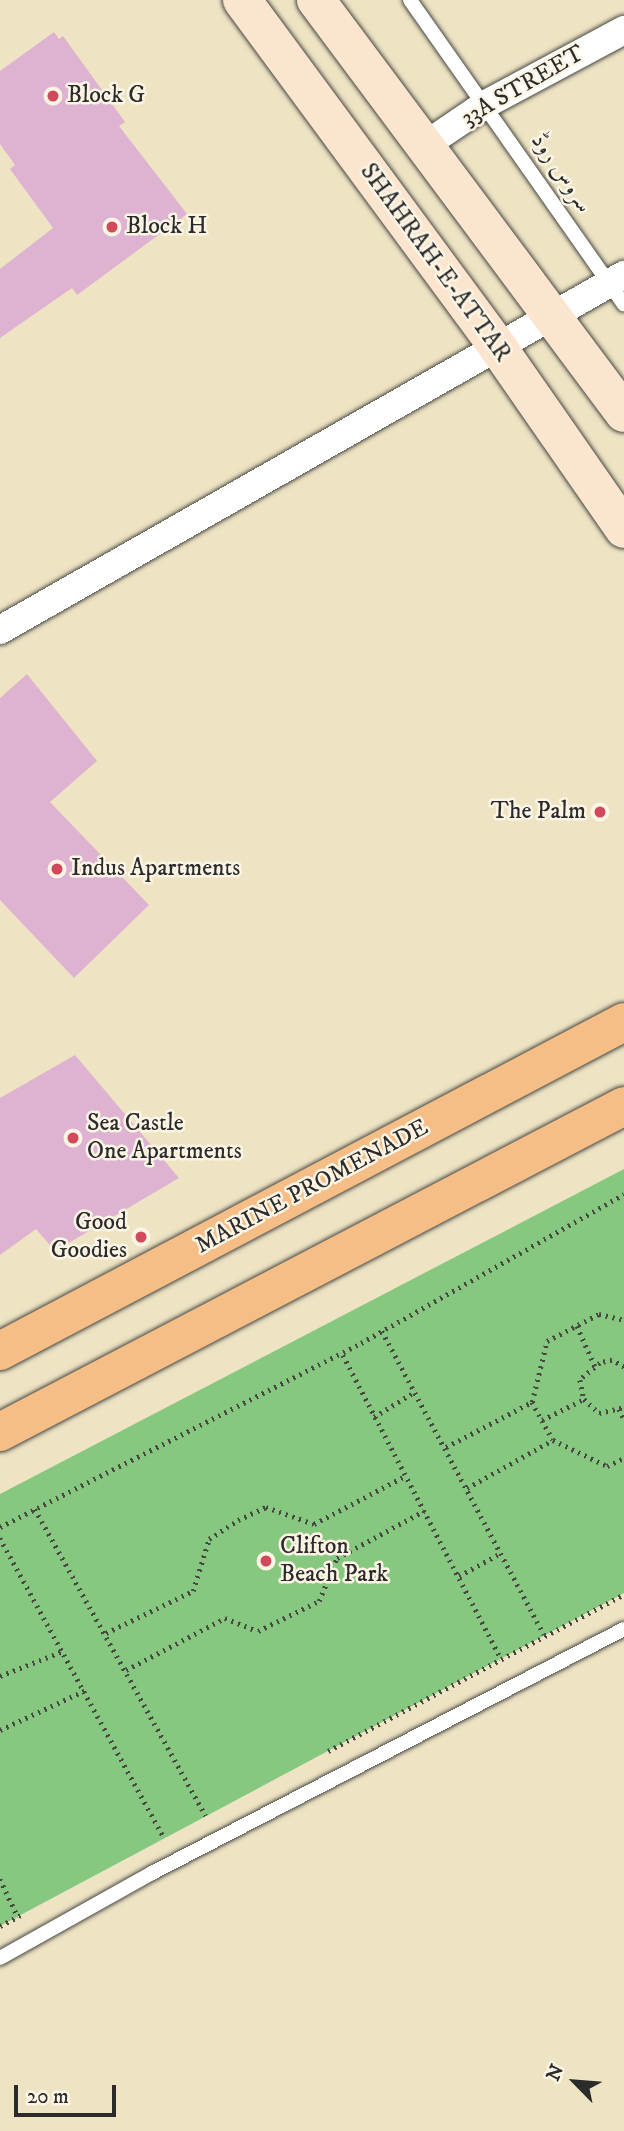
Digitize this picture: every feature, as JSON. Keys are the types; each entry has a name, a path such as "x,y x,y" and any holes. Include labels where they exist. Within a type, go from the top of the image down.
{"main road":[{"name":"SHAHRAH-E-ATTAR","path":"242,0 499,349 624,529"},
{"path":"316,0 624,413"},
{"name":"MARINE PROMENADE","path":"0,1351 624,1022"},
{"path":"0,1432 624,1106"}],"street":[{"name":"33A STREET","path":"424,146 486,104 624,30"},
{"path":"0,631 555,317 619,288"}],"lane":[{"name":"سروس روڈ","path":"410,0 619,288"},
{"path":"0,1958 152,1873 624,1629"}],"path":[{"path":"0,1527 383,1331 624,1194"},
{"path":"624,1320 599,1314 547,1341 533,1402 553,1440 607,1466 624,1458"},
{"path":"577,1326 595,1366"},
{"path":"383,1331 544,1635"},
{"path":"343,1355 502,1659"},
{"path":"624,1367 612,1360 595,1366 580,1380 584,1399 599,1413 622,1408 624,1419"},
{"path":"374,1417 416,1391"},
{"path":"542,1420 584,1399"},
{"path":"446,1447 533,1402"},
{"path":"467,1488 553,1440"},
{"path":"106,1633 193,1591 209,1539 238,1520 266,1507 314,1524 405,1476"},
{"path":"35,1509 206,1816"},
{"path":"126,1671 225,1618 258,1631 319,1601 337,1558 424,1511"},
{"path":"0,1538 164,1838"},
{"path":"459,1576 500,1553"},
{"path":"0,1676 63,1651"},
{"path":"0,1730 83,1691"},
{"path":"0,1879 18,1917"}],"green space":[{"path":"624,1169 624,1593 0,1926 0,1494"}],"building":[{"path":"54,32 59,39 63,36 125,122 119,126 187,214 77,295 72,288 0,338 0,269 53,228 10,169 15,165 0,144 0,71"},
{"name":"Indus Apartments","path":"27,674 97,761 50,802 149,905 74,978 0,900 0,698"},
{"name":"Sea Castle One Apartments","path":"75,1055 179,1178 55,1251 36,1229 0,1255 0,1098"}],"place":[{"name":"Block G","path":"53,96"},
{"name":"Block H","path":"112,227"},
{"name":"The Palm","path":"600,812"},
{"name":"Indus Apartments","path":"57,869"},
{"name":"Sea Castle One Apartments","path":"73,1138"},
{"name":"Good Goodies","path":"141,1237"},
{"name":"Clifton Beach Park","path":"266,1561"}]}
